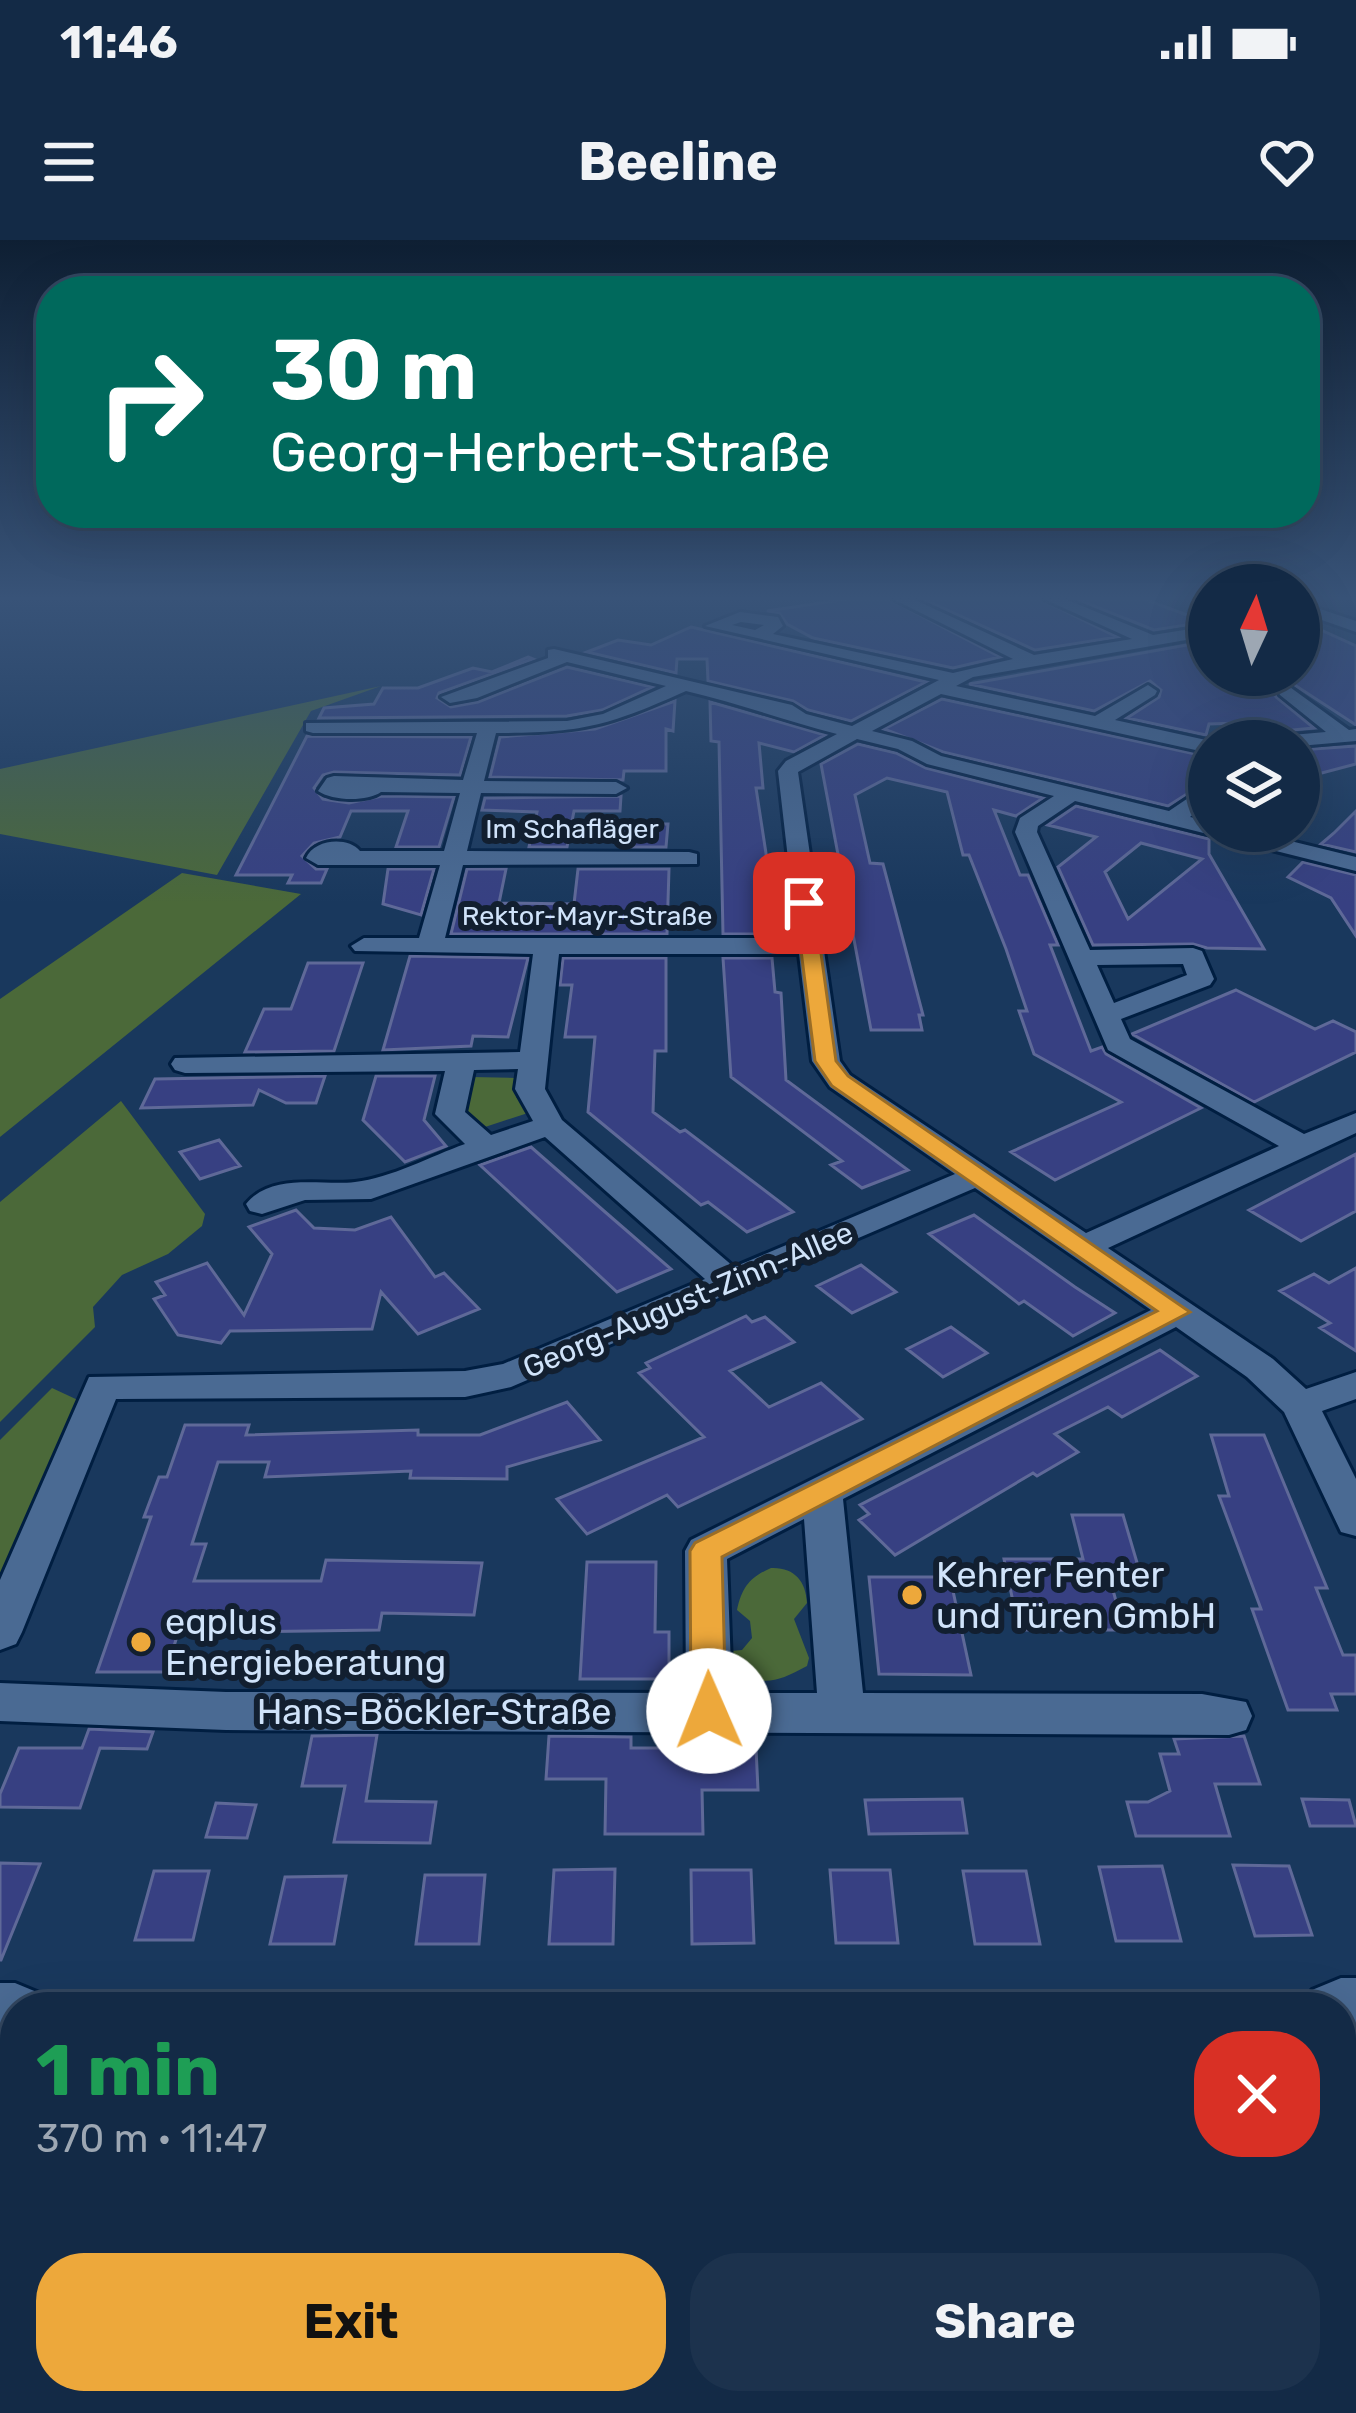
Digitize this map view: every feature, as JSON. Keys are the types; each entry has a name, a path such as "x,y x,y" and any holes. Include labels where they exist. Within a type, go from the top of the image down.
{"street":[{"path":"314,727 590,724 647,700"},
{"path":"749,700 905,745 934,760 1188,823"},
{"path":"911,700 788,771 826,1061 840,1081 1260,1368 1300,1405 1356,1521"},
{"path":"1014,700 1188,741"},
{"path":"1098,723 1134,700"},
{"path":"1300,700 1349,735"},
{"name":"Im Schafläger","path":"430,946 488,728"},
{"name":"Im Schafläger","path":"373,786 616,788"},
{"path":"1071,794 1028,823 1026,832 1118,1044 1304,1147"},
{"path":"1173,819 1188,807"},
{"path":"1307,852 1356,864"},
{"name":"Im Schafläger","path":"346,858 689,860"},
{"name":"Rektor-Mayr-Straße","path":"364,946 811,946"},
{"path":"547,946 531,1060 532,1098 550,1125 731,1282"},
{"path":"1079,958 1193,956 1201,980 1105,1016"},
{"path":"185,1064 531,1060"},
{"path":"460,1062 450,1114 486,1147"},
{"path":"1084,1247 1356,1121"},
{"path":"262,1204 302,1190 360,1192 550,1125"},
{"name":"Georg-August-Zinn-Allee","path":"0,1632 102,1386 465,1384 511,1375 976,1176"},
{"path":"709,1711 706,1551 1177,1312"},
{"path":"1300,1405 1356,1385"},
{"path":"822,1492 842,1711"},
{"name":"Hans-Böckler-Straße","path":"0,1702 226,1711 842,1711 1228,1717"}],"green space":[{"path":"315,700 341,700 311,711 217,875 0,834 0,769"},
{"path":"182,873 301,894 0,1137 0,999"},
{"path":"471,1077 518,1078 516,1097 531,1112 479,1129 463,1113"},
{"path":"121,1101 205,1214 202,1226 168,1254 122,1275 93,1307 95,1327 0,1422 0,1202"},
{"path":"52,1388 80,1401 0,1582 0,1440"},
{"path":"771,1568 792,1573 804,1588 807,1603 794,1619 809,1658 807,1666 768,1681 728,1667 731,1651 742,1650 752,1638 750,1621 737,1610 741,1595 752,1579"}],"building":[{"path":"441,700 451,707 482,700 623,700 602,710 567,716 319,718 324,708"},
{"path":"891,700 851,721 808,710 793,701"},
{"path":"939,700 948,700 1188,752 1188,793 1168,806 943,752 884,729"},
{"path":"1045,700 1114,700 1094,711"},
{"path":"1154,700 1280,700 1304,720 1188,720 1188,731 1127,718"},
{"path":"1318,700 1356,700 1356,725"},
{"path":"675,701 673,731 666,729 666,771 624,771 623,780 490,777 500,737 595,729"},
{"path":"710,702 825,735 794,752 759,743 763,788 756,788 769,873 771,934 723,934 719,742 711,741"},
{"path":"307,736 471,737 460,775 334,772 323,775 314,788 323,799 349,803 382,796 454,797 439,847 396,847 408,811 351,811 340,837 314,843 302,856 316,869 327,869 321,883 288,883 292,875 236,875"},
{"path":"858,744 896,753 926,768 1043,798 1016,816 994,810 1020,875 1028,875 1058,945 1050,945 1091,1051 1102,1047 1106,1054 1201,1108 1055,1180 1011,1152 1121,1102 1034,1054 1019,1011 1027,1011 969,855 963,855 947,792 887,778 855,795 870,863 883,864 923,1015 919,1015 922,1030 871,1030 821,764"},
{"path":"1356,746 1356,764 1320,773 1320,749"},
{"path":"621,796 620,811 574,811 567,847 529,847 537,812 482,810 485,798"},
{"path":"1076,806 1188,834 1188,852 1209,852 1264,949 1093,945 1058,867 1096,837 1048,825","holes":["1141,843 1202,859 1128,919 1105,872"]},
{"path":"1356,811 1356,852 1321,844 1334,833"},
{"path":"624,824 668,824 666,847 621,847"},
{"path":"1303,862 1356,875 1356,936 1331,898 1288,877"},
{"path":"388,869 434,869 421,915 383,904"},
{"path":"467,869 506,869 499,903 574,904 578,869 669,869 667,934 451,934"},
{"path":"410,956 528,958 508,1037 473,1036 471,1046 383,1050"},
{"path":"563,958 666,958 666,1051 655,1051 653,1112 680,1132 685,1130 793,1212 747,1232 708,1202 701,1205 588,1112 595,1037 565,1037 572,985 560,985"},
{"path":"723,958 772,958 775,992 781,993 786,1080 908,1170 862,1188 831,1165 842,1161 731,1077"},
{"path":"308,963 363,963 334,1051 245,1052 264,1009 291,1009"},
{"path":"1236,990 1315,1029 1333,1021 1356,1032 1356,1052 1254,1102 1132,1034"},
{"path":"325,1076 316,1103 286,1103 259,1090 253,1105 141,1108 155,1079"},
{"path":"376,1076 435,1076 424,1120 446,1146 405,1162 363,1120"},
{"path":"219,1140 240,1166 200,1179 180,1152"},
{"path":"531,1147 671,1269 617,1292 480,1165"},
{"path":"1356,1154 1356,1211 1301,1241 1249,1210"},
{"path":"296,1210 314,1228 355,1230 391,1217 435,1277 444,1273 479,1309 418,1334 381,1292 372,1329 230,1331 221,1343 178,1335 154,1299 165,1295 156,1282 207,1263 244,1315 272,1254 249,1227"},
{"path":"974,1215 1115,1313 1073,1336 1024,1301 1019,1304 929,1234"},
{"path":"861,1265 896,1292 852,1313 817,1286"},
{"path":"1356,1268 1356,1351 1320,1328 1330,1323 1280,1291 1314,1274 1329,1283"},
{"path":"746,1316 752,1322 765,1317 794,1342 730,1371 769,1407 821,1383 862,1419 678,1507 667,1495 587,1534 557,1499 704,1437 639,1373 650,1368 646,1363"},
{"path":"951,1327 987,1353 943,1377 907,1349"},
{"path":"1160,1350 1197,1376 1122,1417 1108,1407 1055,1434 1078,1452 1037,1476 1033,1473 895,1555 859,1520 869,1514 860,1505"},
{"path":"567,1402 600,1440 507,1467 507,1479 410,1478 411,1471 265,1477 269,1462 218,1462 192,1544 206,1544 194,1581 321,1581 326,1560 482,1563 474,1615 382,1613 379,1630 178,1633 166,1672 97,1672 151,1517 144,1517 159,1477 167,1477 185,1425 249,1425 246,1435 418,1430 418,1435 480,1435"},
{"path":"1211,1435 1264,1435 1327,1588 1316,1588 1343,1655 1356,1655 1356,1694 1331,1694 1337,1710 1288,1710 1252,1609 1261,1609 1219,1496 1229,1496"},
{"path":"1072,1515 1123,1515 1143,1583 1111,1583 1124,1630 1019,1630 1004,1559 1083,1559"},
{"path":"587,1562 656,1562 655,1632 669,1632 669,1679 580,1679"},
{"path":"869,1577 950,1577 971,1675 879,1674"},
{"path":"89,1729 153,1732 147,1749 100,1748 80,1808 0,1807 0,1794 19,1748 82,1748"},
{"path":"377,1735 366,1801 436,1802 430,1843 334,1842 345,1786 302,1786 312,1736"},
{"path":"549,1736 631,1737 631,1748 756,1748 758,1790 702,1790 703,1834 605,1834 606,1779 546,1779"},
{"path":"1244,1736 1260,1784 1215,1784 1230,1836 1136,1836 1127,1802 1148,1802 1170,1791 1160,1754 1179,1754 1174,1739"},
{"path":"962,1799 967,1833 869,1834 865,1800"},
{"path":"1302,1799 1349,1800 1356,1826 1310,1826"},
{"path":"216,1803 256,1805 247,1838 206,1837"},
{"path":"0,1863 40,1864 1,1960 0,1960"},
{"path":"1233,1865 1289,1866 1312,1935 1255,1936"},
{"path":"1162,1866 1181,1941 1116,1941 1099,1867"},
{"path":"615,1869 613,1944 549,1944 554,1870"},
{"path":"691,1870 751,1870 754,1943 692,1944"},
{"path":"830,1870 890,1870 898,1943 836,1943"},
{"path":"154,1871 209,1871 193,1940 135,1940"},
{"path":"963,1871 1026,1871 1040,1944 975,1944"},
{"path":"425,1875 485,1875 479,1944 416,1944"},
{"path":"346,1876 334,1944 270,1944 285,1877"}],"place":[{"name":"Kehrer Fenter und Türen GmbH","path":"912,1595"},
{"name":"eqplus Energieberatung","path":"141,1642"}],"route":[{"path":"709,1711 706,1551 1177,1312 840,1081 826,1061 804,903"}]}
